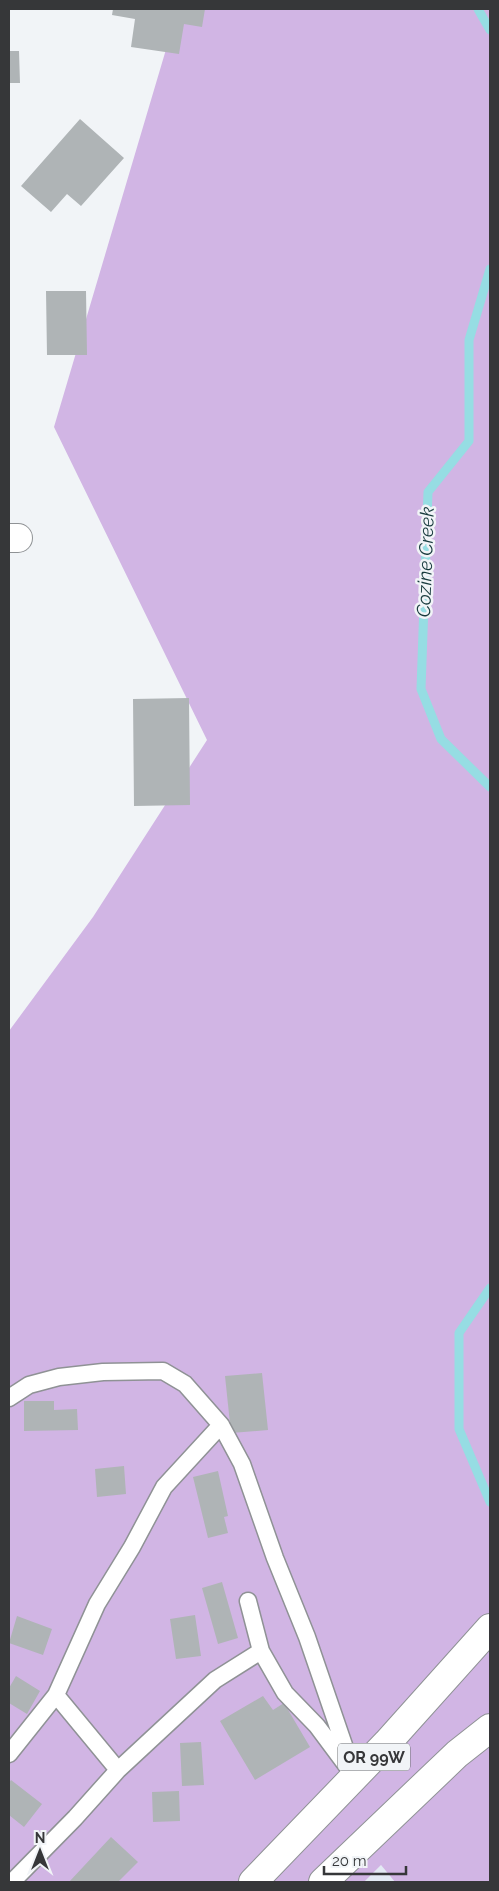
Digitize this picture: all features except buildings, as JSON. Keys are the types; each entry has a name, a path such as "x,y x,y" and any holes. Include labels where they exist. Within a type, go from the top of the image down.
{"highway":[{"name":"OR 99W","path":"253,1882 388,1743 490,1628"},
{"name":"OR 99W","path":"322,1882 450,1761 490,1728"}],"lane":[{"path":"9,1398 29,1385 59,1376 103,1372 163,1371 185,1384 220,1425 242,1464 274,1558 307,1637 355,1777"},
{"path":"9,1754 56,1695 96,1604 132,1547 164,1487 220,1425"},
{"path":"248,1601 261,1651 285,1693 316,1726 355,1777"},
{"path":"12,1882 75,1818 118,1770 215,1680 261,1651"},
{"path":"56,1695 118,1770"}],"shaded area":[{"path":"178,9 490,9 490,1882 395,1882 381,1865 364,1882 9,1882 9,1031 93,917 207,740 54,427"},
{"path":"381,1865 395,1882 364,1882"}],"waterway":[{"name":"Cozine Creek","path":"478,9 490,30"},
{"name":"Cozine Creek","path":"490,269 469,340 469,441 428,492 421,689 441,739 490,787"},
{"name":"Cozine Creek","path":"490,1288 459,1333 459,1429 490,1502"}]}
